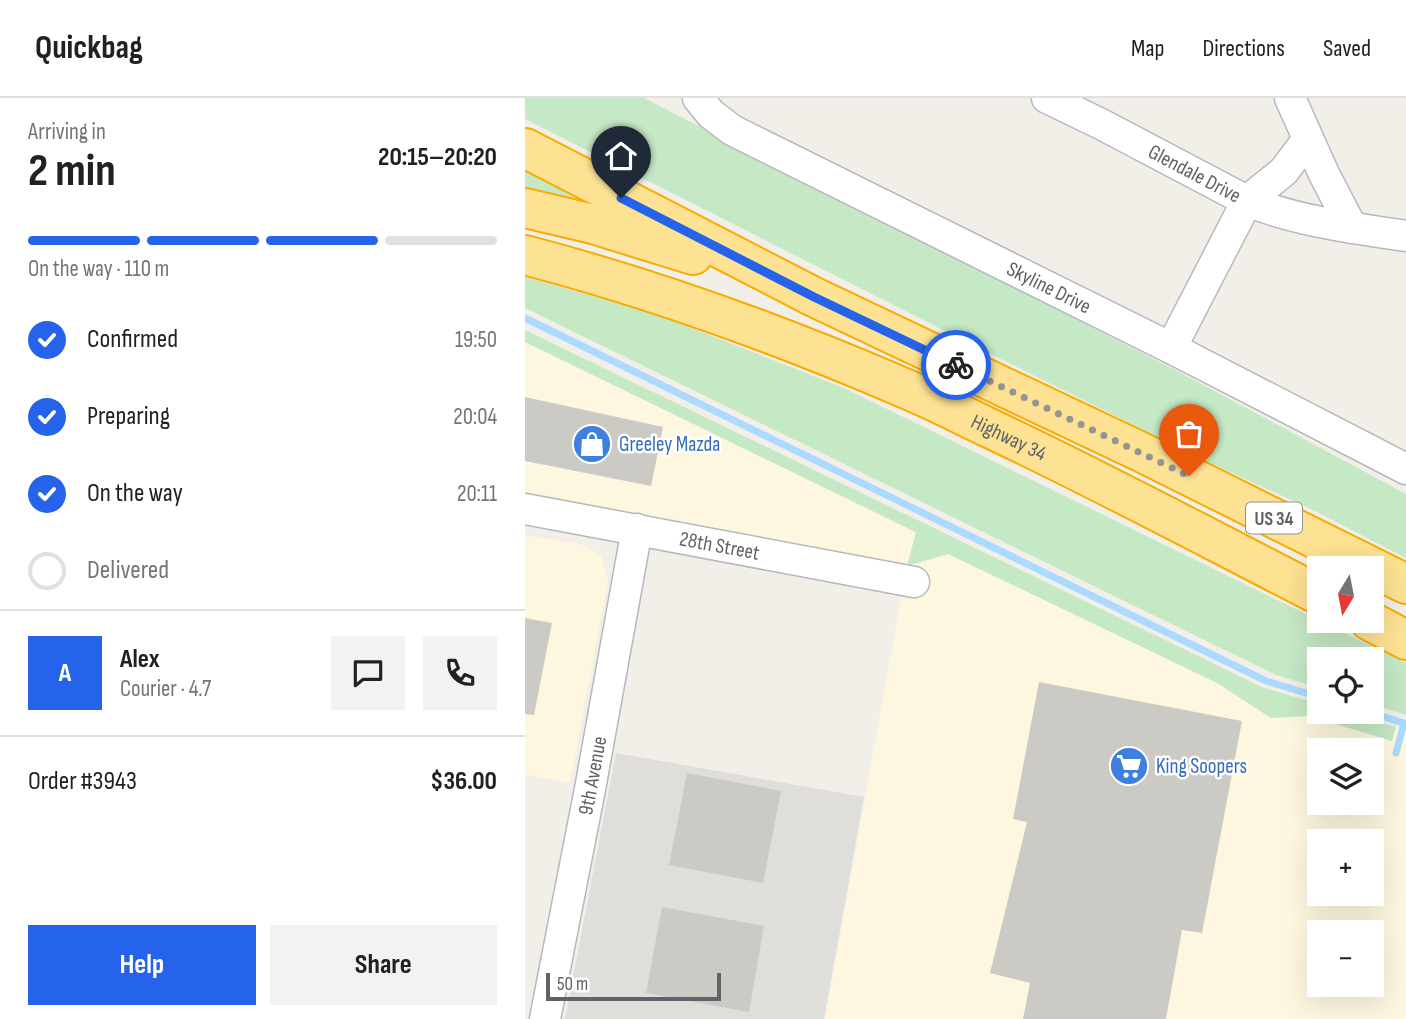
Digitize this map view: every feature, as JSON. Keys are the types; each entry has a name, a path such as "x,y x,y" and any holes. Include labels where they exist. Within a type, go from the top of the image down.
{"highway":[{"name":"Highway 34","path":"525,148 814,297 1141,452 1406,584"},
{"path":"525,208 593,224 814,297"},
{"name":"Highway 34","path":"525,255 673,298 789,340 906,388 1052,458 1307,589"},
{"path":"1384,628 1406,640"}],"street":[{"name":"Skyline Drive","path":"698,98 711,114 732,130 1171,348 1406,469"},
{"name":"Glendale Drive","path":"1047,98 1247,201 1270,210 1352,228 1406,236"},
{"path":"1086,98 1101,124"},
{"path":"1290,98 1352,228"},
{"path":"1171,348 1247,201 1284,171 1308,139"},
{"name":"28th Street","path":"525,509 914,582"},
{"name":"9th Avenue","path":"545,1019 637,529"}],"shaded area":[{"path":"525,342 916,533 908,565 948,554 1260,686 1307,700 1307,724 1384,723 1406,730 1406,1019 825,1019 907,566 525,496"},
{"path":"525,535 584,545 601,556 608,581 570,783 525,774"},
{"path":"616,753 864,797 824,1019 565,1019"}],"green space":[{"path":"525,98 644,98 1181,373 1406,494 1406,558 957,337 525,119"},
{"path":"525,163 625,214 525,194"},
{"path":"525,277 657,314 846,389 1307,615 1307,634 1347,634 1373,647 1307,647 1307,684 1276,675 525,308"},
{"path":"525,330 1262,687 1307,700 1307,716 1271,718 1217,683 948,554 907,566 916,532 525,342"},
{"path":"1384,652 1406,663 1406,715 1384,708"},
{"path":"1384,723 1396,727 1392,741 1336,724"}],"building":[{"name":"Greeley Mazda","path":"525,397 663,427 651,486 525,461"},
{"path":"525,618 552,623 534,715 525,714"},
{"path":"1039,682 1242,721 1202,933 1182,930 1166,1019 1023,1019 1030,983 990,973 1027,822 1013,819"},
{"path":"687,773 781,791 763,883 669,865"},
{"path":"662,907 764,926 749,1012 646,993"}],"waterway":[{"path":"525,318 1266,681 1307,693"},
{"path":"1384,717 1406,724"},
{"path":"1396,753 1404,723"}],"way so far":[{"path":"956,365 1189,476"}],"place":[{"name":"Greeley Mazda","path":"592,444"},
{"name":"King Soopers","path":"1129,766"}],"route":[{"path":"621,198 814,297 956,365"}]}
